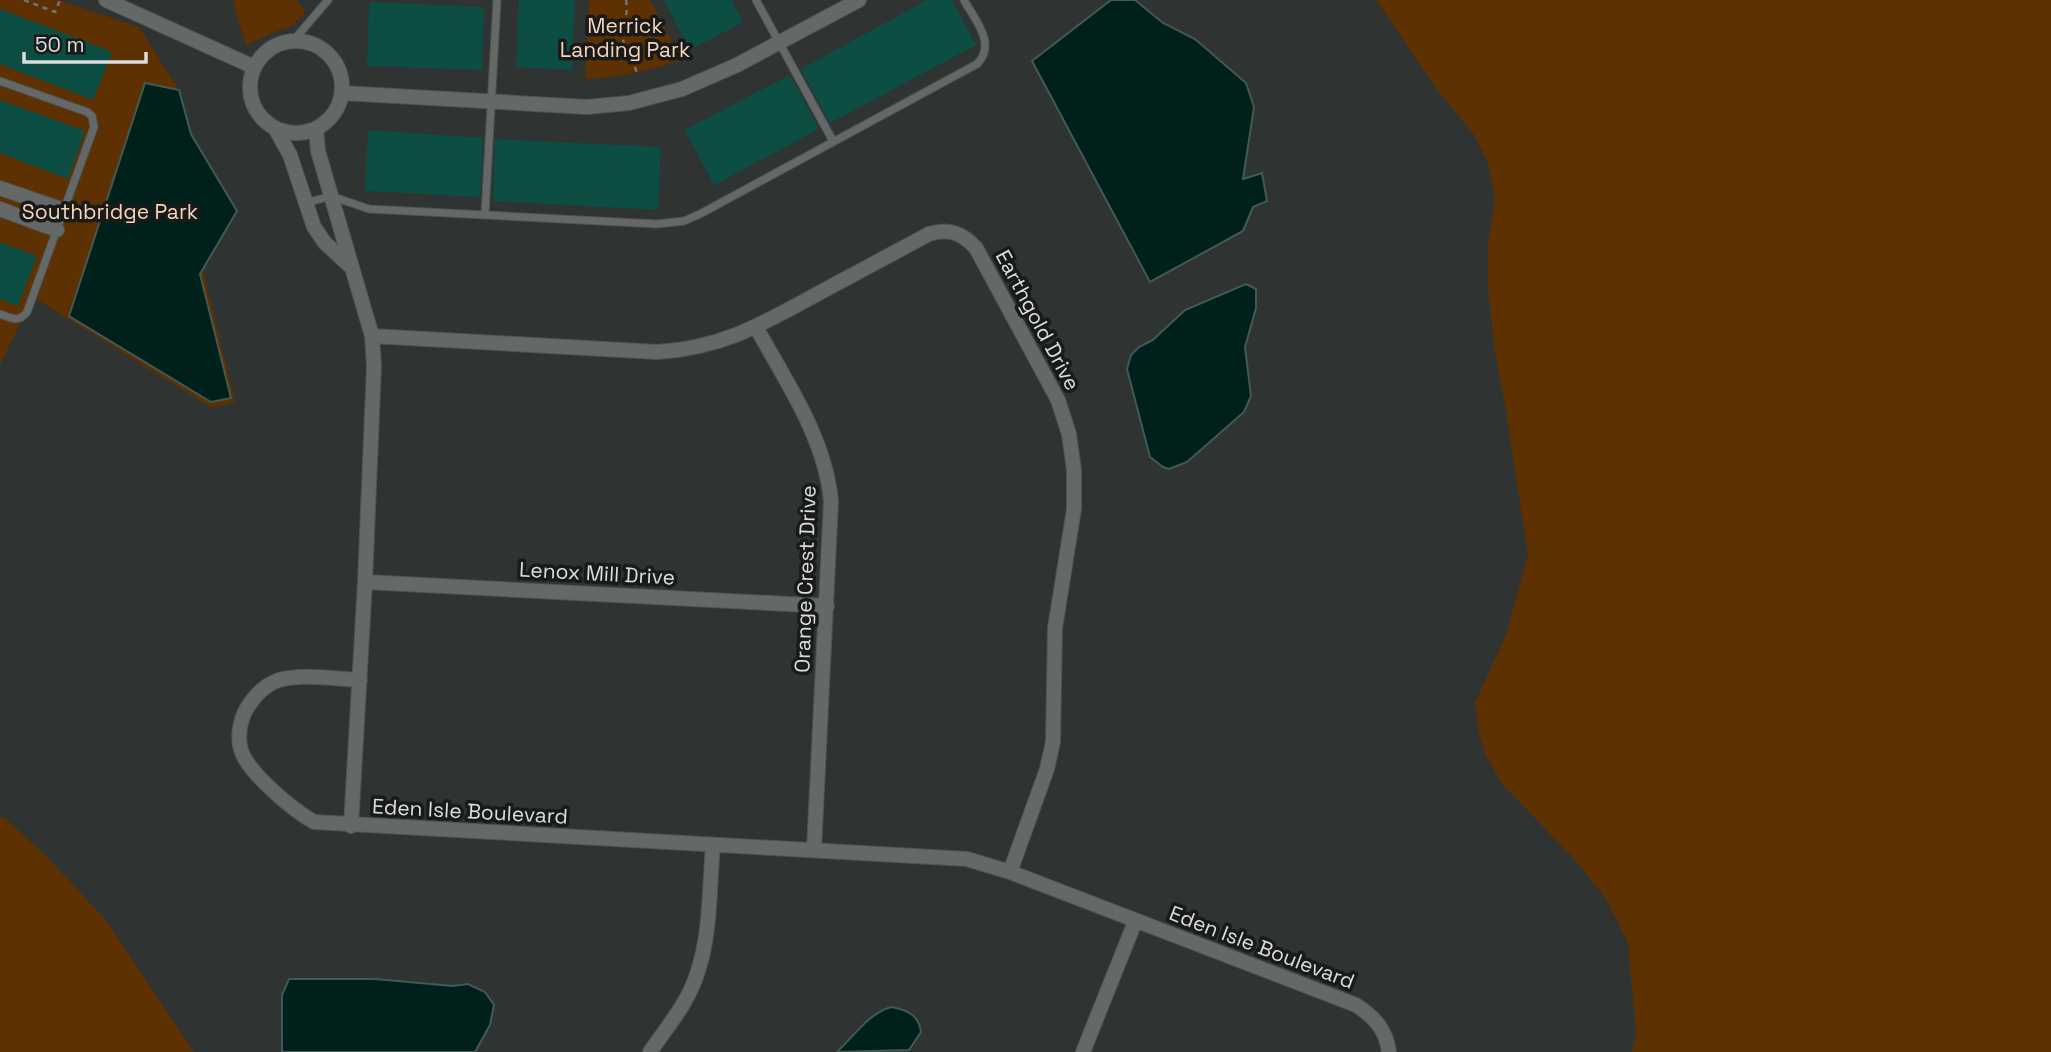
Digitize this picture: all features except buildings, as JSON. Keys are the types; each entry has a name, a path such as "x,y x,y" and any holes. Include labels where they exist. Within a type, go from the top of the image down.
{"street":[{"path":"106,0 254,67"},
{"path":"342,93 587,107 629,103 682,89 737,65 859,0"},
{"path":"293,40 310,42 324,50 338,69 342,93 338,107 329,120 316,129 295,133 275,128 261,117 252,102 250,84 254,67 270,48 293,40"},
{"name":"Eden Isle Boulevard","path":"275,128 290,155 313,227 352,269"},
{"name":"Eden Isle Boulevard","path":"316,129 318,152 372,336 374,366 351,826 967,859 1010,872 1356,1005 1372,1016 1383,1029 1389,1052"},
{"path":"0,188 64,210"},
{"path":"0,209 57,230"},
{"name":"Earthgold Drive","path":"372,336 657,352 687,350 708,346 756,327 929,234 942,230 967,238 976,248 1058,400 1069,434 1074,470 1074,509 1055,628 1053,742 1047,769 1010,872"},
{"name":"Orange Crest Drive","path":"756,327 814,434 829,480 831,501 827,606 814,850"},
{"name":"Lenox Mill Drive","path":"365,582 827,606"},
{"path":"351,826 314,822 292,809 247,762 240,749 239,733 245,712 255,695 268,684 304,678 360,680"},
{"path":"650,1052 682,1007 697,976 704,948 713,846"},
{"name":"Eden Isle Boulevard","path":"1083,1052 1135,922"}],"lane":[{"path":"293,40 328,0"},
{"path":"485,214 497,0"},
{"path":"756,0 832,141"},
{"path":"305,203 331,196 369,209 673,223 700,214 977,64 984,57 984,37 964,0"},
{"path":"0,80 87,112 92,116 94,127 27,312 23,318 17,319 0,314"}],"path":[{"path":"24,0 55,12 60,0"},
{"path":"626,0 627,17 623,41 635,65 637,76"}],"green space":[{"name":"Southbridge Park","path":"0,0 58,0 139,27 179,90 191,134 237,211 203,270 235,402 212,408 33,297 0,365"},
{"path":"234,0 299,0 297,2 304,9 304,14 290,27 246,45"},
{"name":"Merrick Landing Park","path":"589,0 650,0 682,60 634,73 585,79"},
{"path":"1376,0 2051,0 2051,1052 1632,1052 1636,1033 1628,943 1607,900 1575,860 1503,785 1485,754 1479,733 1475,703 1506,635 1528,555 1494,345 1488,288 1488,246 1495,198 1488,163 1474,135 1436,88"},
{"path":"0,817 5,818 48,858 105,919 194,1052 0,1052"}],"shaded area":[{"path":"1111,0 1135,0 1163,23 1195,39 1246,83 1254,107 1243,179 1262,173 1267,201 1253,207 1243,231 1150,282 1032,61"},
{"path":"145,83 179,90 191,134 237,211 200,274 231,398 211,402 69,316"},
{"path":"1246,284 1256,289 1256,308 1245,347 1251,396 1244,412 1187,462 1169,469 1163,467 1150,457 1127,369 1131,355 1139,347 1153,340 1185,310"},
{"path":"289,979 375,979 453,986 468,984 485,992 494,1005 490,1025 475,1052 282,1052 282,995"},
{"path":"892,1007 911,1014 920,1026 921,1032 909,1050 837,1052 870,1019"}]}
